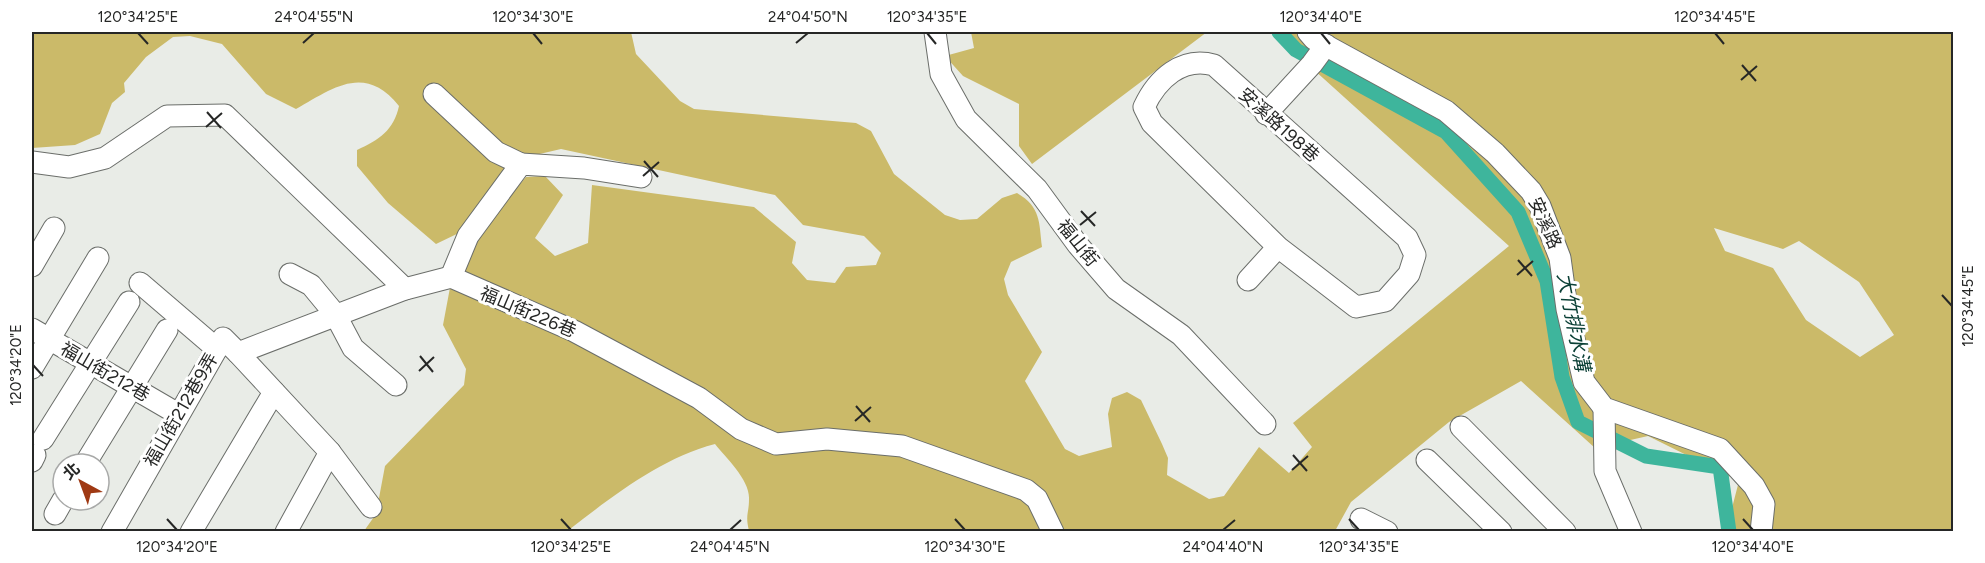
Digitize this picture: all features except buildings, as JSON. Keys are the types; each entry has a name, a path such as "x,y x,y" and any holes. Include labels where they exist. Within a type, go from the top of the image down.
{"street":[{"name":"福山街","path":"935,32 941,74 966,118 1037,189 1078,245 1116,289 1180,335 1264,424"},
{"name":"安溪路","path":"1308,32 1319,54 1446,111 1496,153 1531,191 1540,206 1560,258 1567,309 1584,382 1604,408"},
{"path":"1266,114 1319,54"},
{"name":"安溪路198巷","path":"1198,61 1214,65 1407,238 1415,255 1409,274 1385,301 1356,307 1278,247 1152,123 1144,107 1152,90 1183,65 1198,61"},
{"path":"434,94 496,152 521,164 584,168 641,177"},
{"path":"32,162 69,167 105,158 167,116 225,115 405,289 451,277 468,236 521,164"},
{"path":"32,266 54,228"},
{"path":"1248,280 1278,247"},
{"path":"32,368 40,334 98,258"},
{"path":"290,274 311,285 335,314 353,348 396,385"},
{"name":"福山街226巷","path":"451,277 574,331 699,398 741,429 776,444 827,439 902,446 1026,490 1037,499 1053,531"},
{"path":"140,283 216,349"},
{"name":"福山街212巷9弄","path":"112,531 223,338 238,353 405,289"},
{"path":"36,451 129,302"},
{"path":"92,452 166,330"},
{"name":"福山街212巷","path":"40,334 178,414"},
{"path":"238,353 330,452 371,507"},
{"path":"191,531 274,392"},
{"path":"1631,531 1605,471 1604,408 1720,449 1748,478 1764,504 1761,531"},
{"path":"1461,427 1565,531"},
{"path":"286,531 330,452"},
{"path":"1427,460 1501,531"},
{"path":"1361,519 1387,531"}],"shaded area":[{"path":"32,32 631,32 636,54 680,101 694,109 856,123 871,131 894,174 945,215 960,220 977,219 1002,198 1017,193 1025,198 1035,210 1042,247 1011,262 1004,279 1008,295 1042,352 1025,381 1065,449 1079,456 1112,447 1108,414 1112,398 1127,392 1141,400 1168,458 1167,475 1209,499 1224,496 1259,447 1289,473 1312,447 1293,423 1509,246 1272,32 1953,32 1953,531 1726,531 1739,481 1648,436 1595,448 1521,381 1449,422 1351,502 1335,531 749,531 747,517 749,499 746,484 715,444 695,450 638,479 586,516 570,529 571,531 364,531 376,514 385,466 464,385 466,369 443,325 452,277 467,246 526,177 545,176 563,195 535,238 555,256 588,243 592,185 754,207 796,242 792,263 807,280 835,283 846,267 876,265 881,253 864,236 803,225 775,195 561,149 518,159 463,231 436,244 388,203 357,166 357,150 384,133 397,114 399,106 386,93 374,85 349,84 336,87 296,109 266,94 222,44 190,36 173,37 146,57 124,83 125,92 112,103 100,134 75,145 32,148","holes":["1714,228 1783,249 1799,241 1859,282 1894,335 1860,357 1806,320 1773,268 1725,251"]},
{"path":"971,32 1207,32 1032,164 1019,146 1019,104 963,76 945,56 974,48"}],"waterway":[{"name":"大竹排水溝","path":"1279,32 1296,50 1446,132 1518,212 1547,281 1562,377 1578,422 1646,456 1720,467 1729,532"}]}
